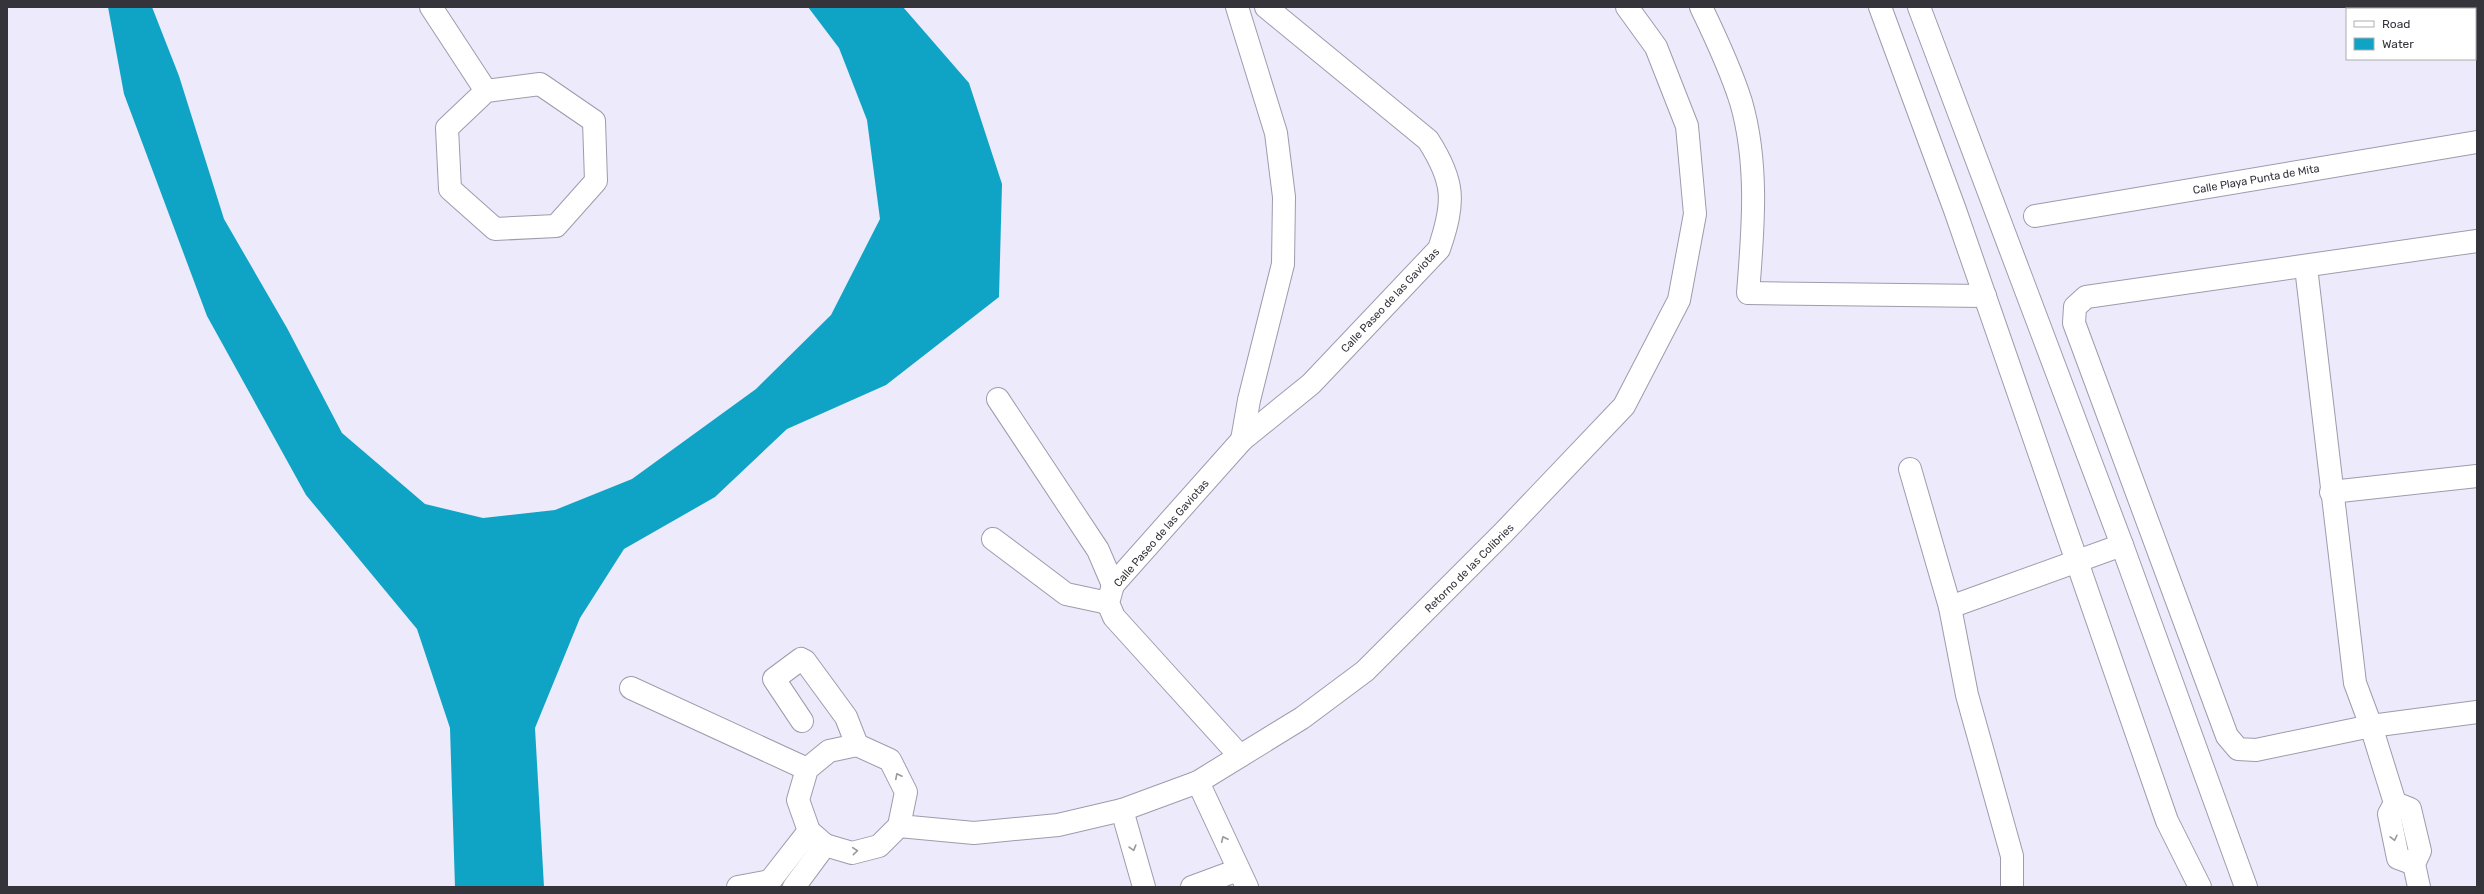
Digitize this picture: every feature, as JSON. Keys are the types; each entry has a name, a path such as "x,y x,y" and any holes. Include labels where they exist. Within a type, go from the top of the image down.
{"street":[{"path":"431,7 486,91"},
{"path":"1237,7 1276,133 1284,197 1284,264 1249,400 1242,440"},
{"name":"Calle Paseo de las Gaviotas","path":"1111,594 1242,440 1311,384 1438,249 1448,221 1450,193 1443,164 1428,140 1266,7"},
{"name":"Retorno de las Colibries","path":"899,826 974,833 1058,825 1122,810 1198,782 1302,718 1364,671 1505,531 1624,406 1679,300 1695,214 1687,126 1656,47 1627,7"},
{"path":"1701,7 1721,49 1742,103 1752,156 1753,208 1748,293 1985,296"},
{"path":"1880,7 1985,296 2167,821 2200,887"},
{"path":"1919,7 2122,545 2246,887"},
{"path":"540,84 594,121 596,181 556,226 495,229 450,188 448,128 486,91 540,84"},
{"name":"Calle Playa Punta de Mita","path":"2034,216 2477,142"},
{"path":"2477,241 2306,267 2086,297 2075,307 2074,322 2227,736 2238,748 2256,750 2371,726 2477,712"},
{"path":"2306,267 2331,492 2355,683 2371,726 2395,803 2389,814 2398,858 2414,864 2419,887"},
{"path":"998,400 1098,550 1111,594 1114,617 1240,756"},
{"path":"1910,468 1950,607 1967,695 2012,856 2012,887"},
{"path":"2331,492 2477,476"},
{"path":"993,539 1066,594 1111,594"},
{"path":"1950,607 2122,545"},
{"path":"802,721 774,679 801,659 805,661 846,717 857,745"},
{"path":"631,688 807,769"},
{"path":"857,745 890,760 906,792 899,826 879,846 852,853 817,838 798,800 807,769 829,751 857,745"},
{"path":"1192,887 1242,878 1198,782"},
{"path":"1122,810 1144,887"},
{"path":"738,887 775,884 817,838"},
{"path":"794,887 817,838"}],"water":[{"path":"108,7 152,7 179,76 224,219 287,328 342,433 425,504 483,518 555,510 632,479 756,389 831,315 880,219 867,120 839,48 808,7 903,7 969,83 1002,184 999,297 886,385 787,429 715,497 624,549 580,618 535,728 544,887 455,887 450,728 417,629 306,495 207,316 124,94"}]}
